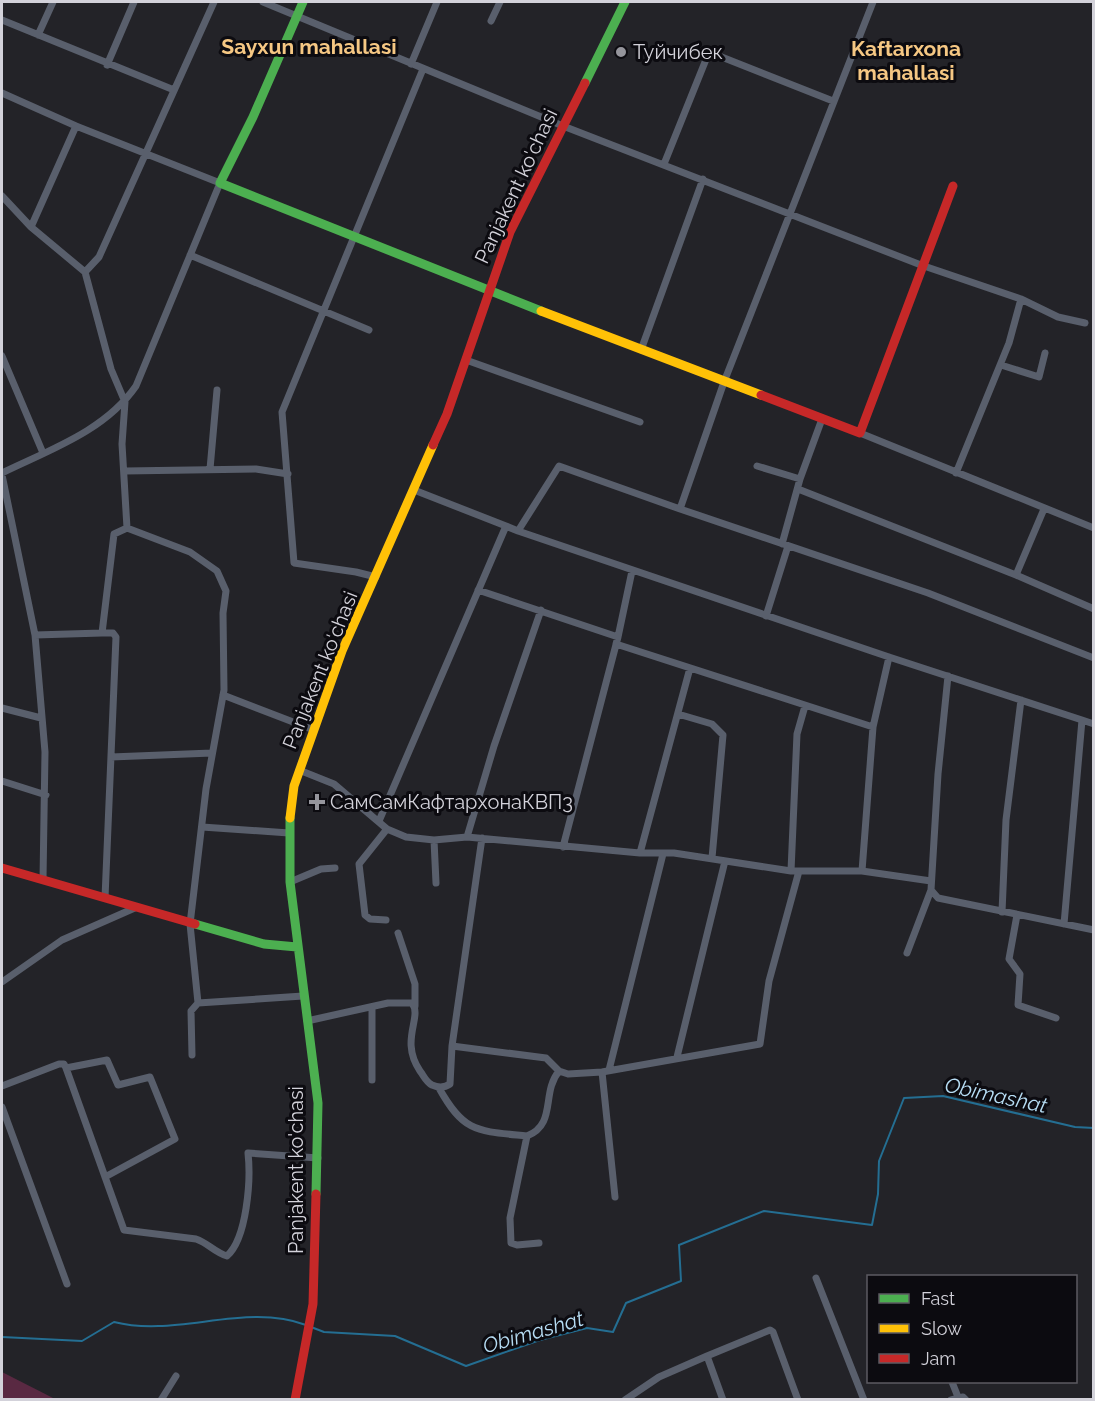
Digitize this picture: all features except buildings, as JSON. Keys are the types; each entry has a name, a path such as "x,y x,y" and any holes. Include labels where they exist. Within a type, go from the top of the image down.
{"main road":[{"path":"303,2 220,183 641,350 860,433 902,323 921,265 953,186"},
{"name":"Panjakent ko'chasi","path":"295,1400 314,1304 318,1103 290,882 291,801 299,770 342,651 447,414 488,290 510,232 625,2"},
{"path":"2,868 264,944 297,947"}],"street":[{"path":"38,35 53,2"},
{"path":"107,65 134,2"},
{"path":"84,272 99,257 214,2"},
{"path":"263,2 563,126 921,265 1021,299 1058,317 1085,323"},
{"path":"411,64 437,2"},
{"path":"491,21 500,2"},
{"path":"680,509 724,382 832,101 873,2"},
{"path":"2,20 107,65 174,90"},
{"path":"664,164 709,52 832,101"},
{"path":"376,577 356,572 294,564 282,412 423,69"},
{"path":"2,93 76,126 220,183 136,386 124,402 82,434 2,474 35,636 46,795 43,880"},
{"path":"31,227 76,126"},
{"path":"641,350 703,179"},
{"path":"2,196 31,227 84,272 111,369 124,402 122,444 127,528"},
{"path":"190,255 369,330"},
{"path":"956,472 1001,365 1021,299"},
{"path":"1001,365 1039,377 1045,353"},
{"path":"2,356 43,453"},
{"path":"466,360 640,422"},
{"path":"210,469 217,390"},
{"path":"766,616 800,479 822,419"},
{"path":"860,433 1094,528"},
{"path":"518,531 559,466 928,593 1094,658"},
{"path":"757,466 800,479"},
{"path":"125,471 256,469 288,474"},
{"path":"798,489 1016,575 1094,609"},
{"path":"414,490 518,531 632,571 1094,724"},
{"path":"1016,575 1044,509"},
{"path":"379,820 506,526"},
{"path":"102,633 114,534 127,528 190,552 217,571 223,579 226,591 223,613 223,695 212,753 190,924 198,1004"},
{"path":"563,847 618,637 632,571"},
{"path":"478,590 618,637"},
{"path":"467,837 494,746 541,610"},
{"path":"35,636 113,633 116,637 105,898"},
{"path":"618,637 616,644 873,727"},
{"path":"862,872 873,727 889,657"},
{"path":"640,853 690,668"},
{"path":"907,952 931,890 938,774 948,676"},
{"path":"223,695 314,730"},
{"path":"1002,912 1006,820 1021,700"},
{"path":"452,1046 546,1058 559,1071 568,1074 606,1071 760,1044 770,981 795,871 797,734 805,706"},
{"path":"2,708 41,718"},
{"path":"678,714 712,724 723,735 712,858"},
{"path":"1064,924 1082,720"},
{"path":"111,757 212,753"},
{"path":"299,770 334,784 387,829 406,837 434,840 467,837 640,853 674,853 795,871 862,872 931,881"},
{"path":"2,781 46,795"},
{"path":"202,827 289,833"},
{"path":"386,920 370,919 365,915 359,864 387,829"},
{"path":"439,1088 450,1084 452,1046 482,838"},
{"path":"434,840 436,883"},
{"path":"615,1197 606,1071 663,854"},
{"path":"677,1057 725,861"},
{"path":"290,882 321,869 335,868"},
{"path":"931,890 938,898 1094,930"},
{"path":"2,982 62,940 137,908"},
{"path":"1017,915 1009,959 1020,974 1018,1005 1056,1018"},
{"path":"398,933 415,984 416,1011 409,1047 412,1059 429,1084 439,1088 454,1114 475,1129 526,1136 534,1133 545,1122 551,1082 559,1071"},
{"path":"192,1055 191,1011 198,1004 303,996"},
{"path":"307,1021 372,1007 410,1002 415,1006"},
{"path":"372,1007 372,1080"},
{"path":"66,1068 109,1060 118,1085 150,1077 175,1137 105,1177"},
{"path":"2,1086 64,1064 124,1230 196,1239 214,1252 227,1256 236,1248 247,1203 249,1153 318,1158"},
{"path":"2,1107 68,1284"},
{"path":"526,1136 510,1218 510,1234 514,1245 539,1243"},
{"path":"816,1278 864,1400"},
{"path":"625,1400 659,1377 770,1330 773,1332 798,1400"},
{"path":"707,1356 723,1400"},
{"path":"161,1400 176,1376"},
{"path":"952,1383 958,1399"}],"shaded area":[{"path":"2,1372 55,1399 2,1399"}],"waterway":[{"name":"Obimashat","path":"311,1327 324,1332 395,1336 466,1366 540,1340 587,1328 613,1332 626,1303 681,1281 679,1245 764,1211 872,1225 878,1194 879,1161 904,1098 943,1096 1075,1127 1094,1128"},
{"name":"Obimashat","path":"2,1337 82,1341 114,1322 138,1326 162,1326 259,1317 283,1319 306,1325"}],"traffic: fast":[{"path":"303,2 253,117 220,183 541,311"},
{"path":"585,83 625,2"},
{"path":"290,818 290,882 318,1103 316,1194"},
{"path":"195,924 264,944 297,947"}],"traffic: slow":[{"path":"541,311 761,395"},
{"path":"290,818 294,786 342,651 433,445"}],"traffic: jam":[{"path":"433,445 447,414 510,232 585,83"},
{"path":"761,395 860,433 953,186"},
{"path":"2,868 195,924"},
{"path":"295,1400 313,1304 316,1194"}],"place":[{"name":"Туйчибек","path":"621,52"},
{"name":"СамСамКафтархонаКВП3","path":"317,802"}],"district":[{"name":"Sayxun mahallasi","path":"309,46"},
{"name":"Kaftarxona mahallasi","path":"906,60"}]}
